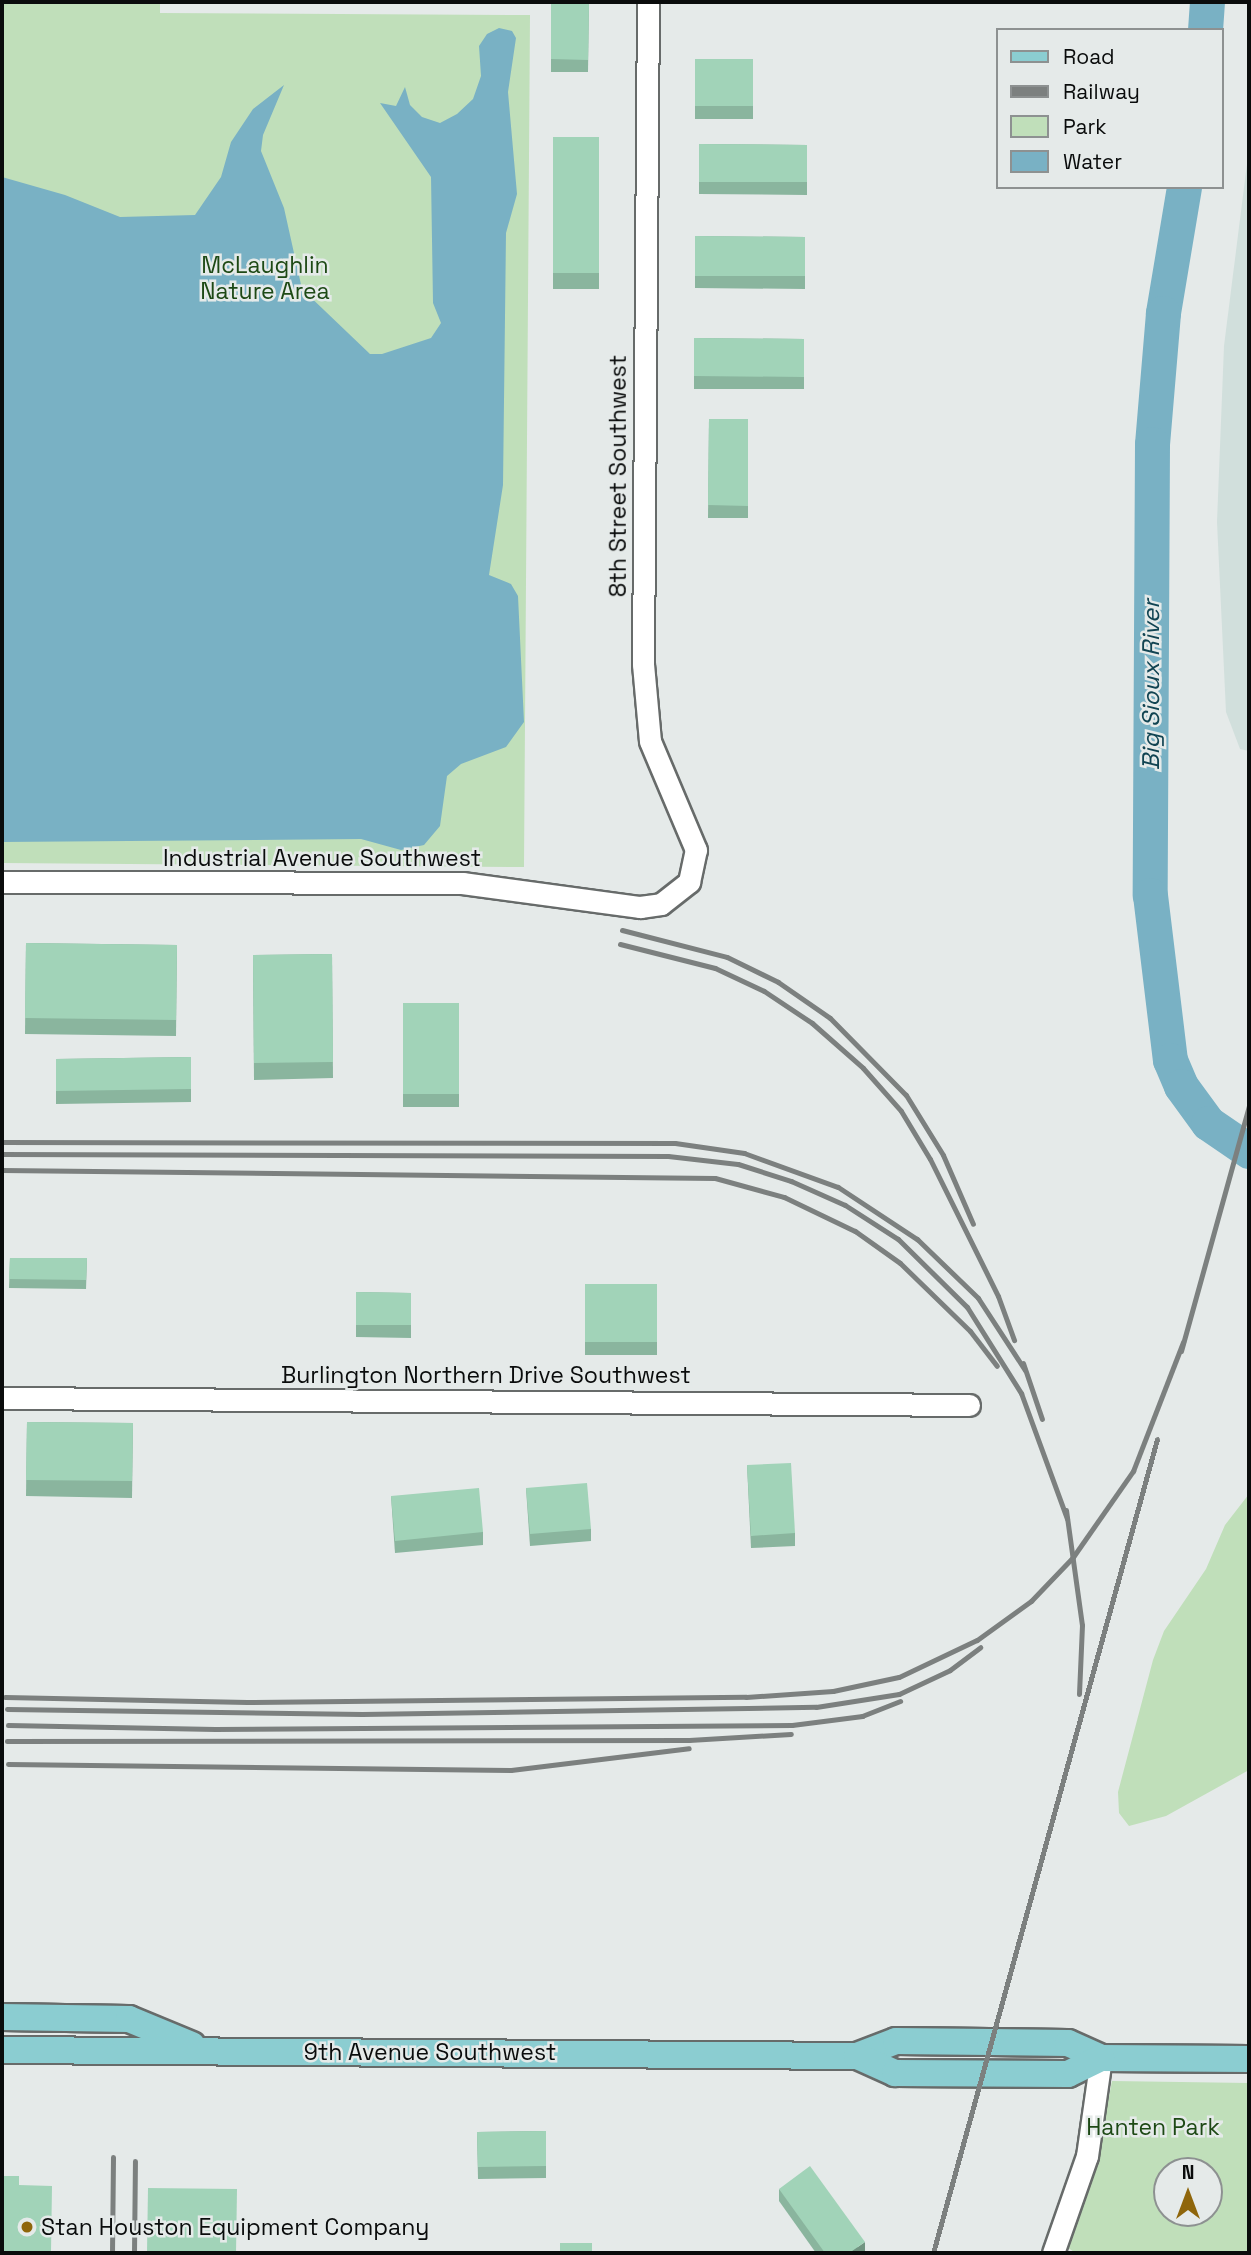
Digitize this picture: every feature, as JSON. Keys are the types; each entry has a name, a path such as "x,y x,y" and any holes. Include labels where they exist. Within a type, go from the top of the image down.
{"main road":[{"path":"2,2017 129,2019 203,2050"},
{"name":"9th Avenue Southwest","path":"2,2050 857,2056 895,2073 1068,2074 1101,2058 1249,2059"}],"street":[{"name":"8th Street Southwest","path":"640,907 678,895 689,883 696,850 692,834 659,769 645,708 648,2"},
{"name":"Industrial Avenue Southwest","path":"2,882 462,883 640,907"},
{"name":"Burlington Northern Drive Southwest","path":"2,1398 969,1405"},
{"path":"1053,2253 1087,2156 1101,2058"}],"shaded area":[{"path":"1249,148 1249,751 1240,749 1226,712 1217,522 1224,346"}],"green space":[{"name":"McLaughlin Nature Area","path":"2,2 160,2 160,13 530,15 524,867 2,863"},
{"path":"1249,1494 1249,1770 1166,1816 1129,1826 1119,1813 1118,1792 1153,1660 1164,1631 1206,1569 1225,1525"},
{"name":"Hanten Park","path":"1112,2081 1249,2083 1249,2253 1076,2253 1068,2248 1095,2168"}],"water":[{"name":"McLaughlin Nature Area","path":"499,28 512,31 516,38 508,92 517,194 506,233 503,485 489,575 511,584 518,596 524,722 506,747 461,764 447,776 440,826 424,845 401,850 361,839 2,842 2,177 65,195 120,217 195,215 221,177 231,142 253,109 284,85 263,135 261,151 284,208 302,289 370,354 382,354 431,338 441,323 433,303 431,177 380,103 396,106 405,87 410,105 422,117 440,123 457,114 473,99 481,76 479,46 487,34"}],"building":[{"path":"551,2 589,2 588,60 551,59"},
{"path":"695,59 753,59 753,106 695,106"},
{"path":"553,137 599,137 599,273 553,273"},
{"path":"699,144 807,145 807,182 699,182"},
{"path":"695,236 805,237 805,276 695,276"},
{"path":"694,338 804,339 804,377 694,376"},
{"path":"709,419 748,419 748,506 708,505"},
{"path":"26,943 177,945 176,1020 25,1018"},
{"path":"332,954 333,1062 254,1063 253,955"},
{"path":"403,1003 459,1003 459,1094 403,1094"},
{"path":"191,1057 191,1089 56,1091 56,1059"},
{"path":"10,1258 87,1258 86,1280 9,1279"},
{"path":"585,1284 657,1284 657,1342 585,1342"},
{"path":"356,1292 411,1293 411,1325 356,1325"},
{"path":"27,1422 133,1423 132,1481 26,1480"},
{"path":"791,1463 795,1533 751,1536 747,1465"},
{"path":"587,1483 591,1529 530,1534 526,1488"},
{"path":"479,1488 483,1532 395,1541 391,1496"},
{"path":"546,2131 546,2166 478,2167 477,2132"},
{"path":"810,2166 865,2242 849,2253 825,2253 779,2189"},
{"name":"Stan Houston Equipment Company","path":"2,2176 19,2176 19,2185 52,2186 51,2252 97,2253 2,2253"},
{"path":"148,2188 237,2189 236,2253 147,2253"},
{"path":"560,2243 592,2243 592,2253 560,2253"}],"waterway":[{"name":"Big Sioux River","path":"1205,28 1207,2"},
{"name":"Big Sioux River","path":"1184,189 1163,313 1152,444 1150,895 1170,1060 1181,1086 1208,1123 1249,1151"}],"railway":[{"path":"622,930 727,957 778,982 830,1018 906,1095 943,1155 973,1224"},
{"path":"620,944 715,968 764,991 812,1023 863,1068 901,1111 930,1159 998,1296 1014,1340"},
{"path":"1181,1351 1249,1105"},
{"path":"2,1142 675,1143 744,1153 838,1187 917,1239 978,1298 1025,1370"},
{"path":"2,1154 668,1156 738,1164 791,1181 845,1205 898,1239 967,1307 1021,1393 1067,1519"},
{"path":"2,1170 715,1178 784,1197 855,1231 900,1263 970,1331 997,1366"},
{"path":"5,1697 247,1702 746,1697 833,1691 899,1677 977,1640 1031,1601 1073,1557 1133,1471 1183,1342"},
{"path":"1023,1363 1042,1419"},
{"path":"933,2253 1157,1439"},
{"path":"1066,1510 1082,1625 1079,1694"},
{"path":"7,1709 362,1714 816,1707 899,1694 950,1670 980,1647"},
{"path":"8,1725 215,1729 792,1725 862,1716 900,1701"},
{"path":"7,1741 689,1740 791,1734"},
{"path":"8,1764 511,1770 689,1748"},
{"path":"112,2253 113,2157"},
{"path":"134,2253 135,2161"}],"place":[{"name":"Stan Houston Equipment Company","path":"27,2227"}]}
